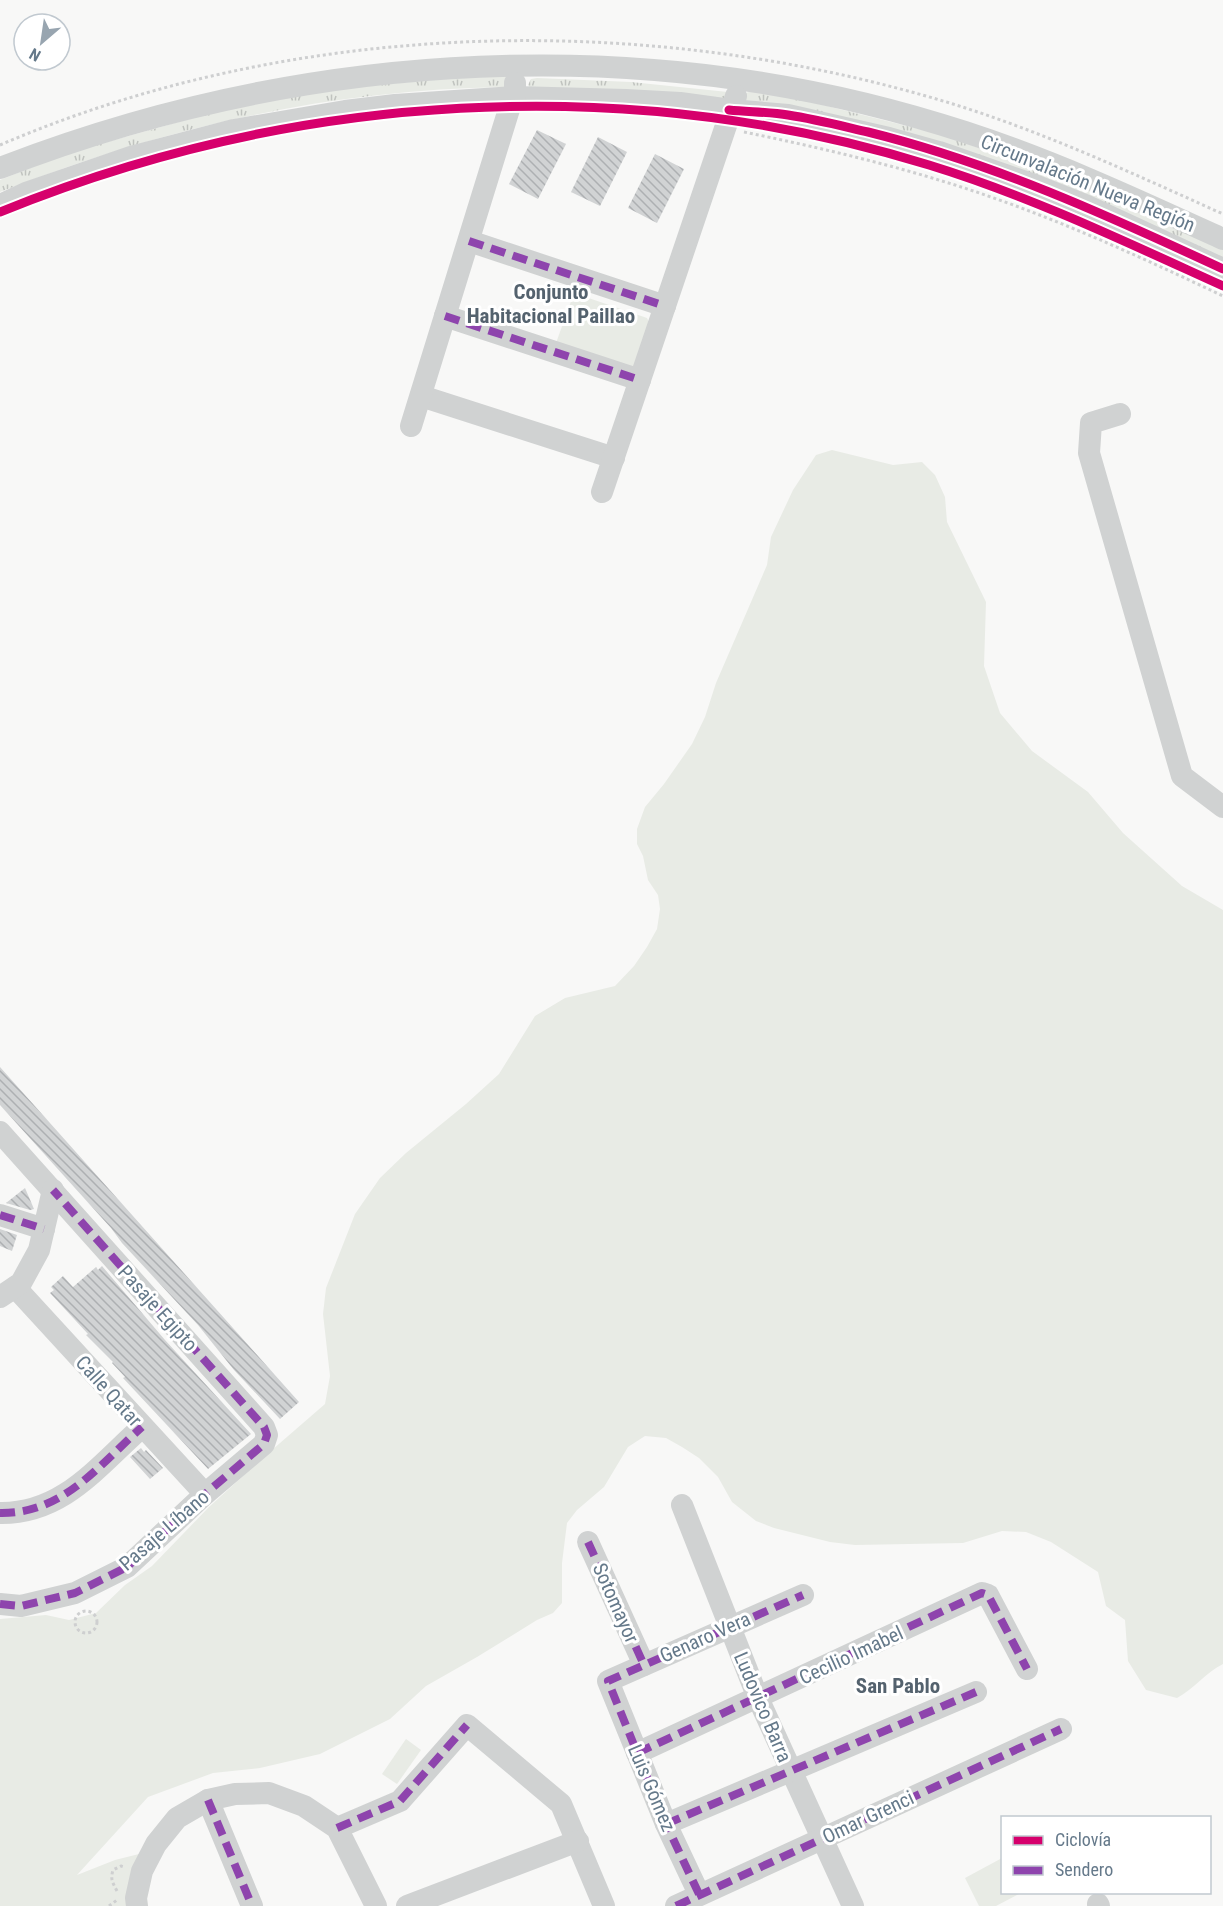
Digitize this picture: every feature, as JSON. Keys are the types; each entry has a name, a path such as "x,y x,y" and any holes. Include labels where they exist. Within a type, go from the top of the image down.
{"street":[{"name":"Circunvalación Nueva Región","path":"0,168 138,121 252,93 367,74 516,66 647,69 741,80 853,101 962,131 1069,170 1223,239"},
{"path":"411,426 512,101 516,66"},
{"path":"602,492 741,80"},
{"name":"Circunvalación Nueva Región","path":"0,204 131,157 234,130 394,105 512,101 669,102 728,119 788,115 839,125 939,152 1027,182 1085,205 1223,269"},
{"path":"469,241 665,306"},
{"path":"445,316 640,380"},
{"path":"421,396 614,458"},
{"path":"1120,414 1091,423 1089,453 1182,776 1223,807"},
{"name":"Pasaje Egipto","path":"0,1132 264,1427"},
{"path":"7,1292 21,1282 39,1250 53,1190"},
{"path":"0,1215 44,1229"},
{"name":"Calle Qatar","path":"7,1292 205,1494"},
{"name":"Pasaje Líbano","path":"0,1604 21,1606 75,1593 127,1567 205,1494 264,1444 267,1435 264,1427"},
{"path":"0,1513 29,1511 60,1499 142,1428"},
{"name":"Ludovico Barra","path":"682,1505 758,1698 853,1906"},
{"name":"Sotomayor","path":"588,1542 644,1665"},
{"name":"Cecilio Imabel","path":"637,1753 982,1593 988,1594 1027,1669"},
{"name":"Genaro Vera","path":"608,1681 728,1626 803,1595"},
{"name":"Luis Gómez","path":"608,1681 666,1824 699,1894"},
{"path":"666,1824 976,1692"},
{"path":"337,1828 400,1801 467,1725 561,1804 604,1906"},
{"name":"Omar Grenci","path":"676,1906 1061,1729"},
{"path":"137,1906 136,1898 142,1871 156,1844 177,1818 208,1800 235,1794 269,1793 304,1806 337,1828 375,1906"},
{"path":"208,1800 252,1906"},
{"path":"408,1906 578,1841"}],"path":[{"path":"728,119 752,123"},
{"path":"728,119 989,196 1102,240 1223,296"},
{"path":"1127,171 1223,214"},
{"path":"1028,200 1223,286"},
{"path":"86,1611 91,1612 97,1620 97,1625 90,1632 81,1632 74,1624 77,1615 86,1611"},
{"path":"109,1906 117,1902 119,1894 112,1884 113,1870 121,1866 131,1869"}],"green space":[{"path":"503,74 509,78 504,87 374,96 310,104 248,116 123,149 0,192 0,180 68,153 232,107 352,87"},
{"path":"531,79 631,82 728,92 731,100 531,89 528,85"},
{"path":"751,91 803,100 943,135 1085,187 1223,250 1223,262 1075,194 746,102 746,93"},
{"path":"574,293 647,318 652,328 636,371 556,343"},
{"path":"832,450 893,465 922,462 935,475 945,497 947,522 986,602 984,666 1000,713 1032,751 1088,792 1123,833 1182,886 1223,910 1223,1664 1177,1698 1146,1690 1128,1661 1125,1620 1106,1606 1098,1572 1051,1542 1026,1532 1002,1531 963,1543 855,1545 830,1542 774,1528 756,1521 732,1502 718,1477 699,1458 666,1438 645,1436 628,1447 604,1487 577,1510 567,1523 562,1563 562,1603 553,1613 537,1620 426,1686 390,1719 320,1754 260,1768 213,1773 148,1797 77,1875 115,1860 143,1853 130,1906 0,1906 0,1619 46,1615 69,1620 96,1613 125,1585 152,1566 209,1507 325,1404 330,1376 323,1314 326,1288 355,1214 380,1178 499,1074 535,1016 565,998 615,986 634,966 657,929 660,909 658,895 648,880 643,856 637,844 637,829 645,807 692,744 705,717 716,683 767,565 771,537 793,490 816,455"},
{"path":"406,1739 421,1750 397,1784 382,1774"},
{"path":"1001,1859 1001,1894 1019,1894 996,1906 979,1906 965,1878"}],"building":[{"path":"537,130 566,144 538,199 509,184"},
{"path":"598,137 627,152 600,206 571,192"},
{"path":"655,154 684,169 657,223 628,208"},
{"path":"0,1067 299,1402 280,1419 0,1105"},
{"path":"25,1188 34,1209 30,1210 6,1203"},
{"path":"0,1229 17,1235 12,1251 0,1246"},
{"path":"102,1266 165,1340 251,1434 208,1469 123,1378 125,1377 113,1362 50,1293 54,1290 51,1287 63,1276 73,1287 96,1267 98,1270"},
{"path":"141,1448 144,1452 146,1450 163,1468 150,1479 130,1457"}],"marked path":[{"path":"469,241 665,306"},
{"path":"445,316 640,380"},
{"path":"0,1604 21,1606 75,1593 127,1567 205,1494 264,1444 267,1435 264,1427 53,1190"},
{"path":"0,1215 44,1229"},
{"path":"0,1513 22,1511 61,1497 94,1472 142,1427"},
{"path":"588,1542 644,1665"},
{"path":"637,1753 982,1593 988,1595 1027,1669"},
{"path":"699,1894 666,1824 608,1681 803,1595"},
{"path":"666,1824 976,1692"},
{"path":"337,1828 400,1801 467,1725"},
{"path":"676,1906 1061,1729"},
{"path":"208,1800 252,1906"}],"cycle path":[{"path":"0,212 112,172 226,141 343,120 460,108 579,107 697,116 814,135 929,165 1041,205 1223,286"},
{"path":"729,110 781,114 818,121 868,132 960,159 1093,210 1223,269"}],"district":[{"name":"Conjunto Habitacional Paillao","path":"551,304"},
{"name":"San Pablo","path":"898,1686"}]}
